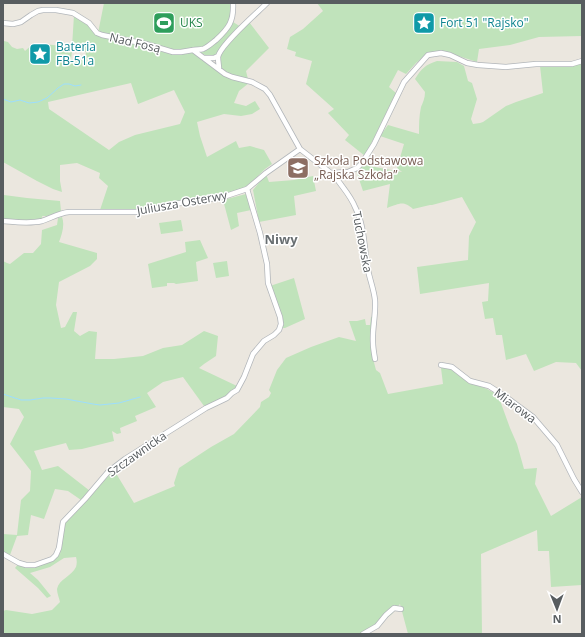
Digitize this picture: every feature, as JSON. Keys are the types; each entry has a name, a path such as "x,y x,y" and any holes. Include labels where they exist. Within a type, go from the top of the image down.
{"street":[{"name":"Nad Fosą","path":"3,23 13,24 21,22 38,11 56,10 73,13 89,23 98,34 146,44 173,52 181,52 203,49 212,44 227,29 233,10 232,3"},
{"path":"219,69 218,56 225,45 238,30 267,3"},
{"path":"193,50 219,69"},
{"path":"333,173 348,172 357,168 362,163 374,144 404,82 428,56 441,53 450,55 467,63 499,67 536,64 572,64 582,61"},
{"path":"204,58 218,56"},
{"name":"Tuchowska","path":"219,69 232,77 252,82 266,89 300,149 333,173 355,205 360,217 368,268 375,298 376,312 372,342 375,358"},
{"name":"Juliusza Osterwy","path":"3,221 42,221 59,214 69,212 142,212 174,204 223,197 247,189 266,173 300,149"},
{"name":"Szczawnicka","path":"3,554 19,563 35,565 52,559 59,548 63,522 108,472 125,459 206,408 227,398 237,390 253,354 264,341 279,330 281,324 280,317 268,283 260,233 247,189"},
{"name":"Miarowa","path":"441,365 452,367 470,381 489,386 534,417 557,445 582,492"},
{"path":"364,634 377,626 394,608 400,609"}],"green space":[{"name":"UKS","path":"104,3 231,3 232,10 227,27 210,43 202,47 178,50 98,33"},
{"path":"317,3 582,3 582,36 539,37 510,45 479,49 477,62 446,52 428,53 406,74 398,70 389,87 396,93 365,156 345,140 349,135 328,113 334,109 306,84 312,61 295,56 296,52 287,49 290,37 303,29 323,11"},
{"path":"74,15 88,24 97,35 171,54 193,52 221,70 221,54 224,48 249,22 269,48 246,71 249,83 239,91 234,103 246,106 255,101 260,109 252,114 241,116 224,114 197,122 207,157 236,141 239,148 250,146 264,150 272,164 250,184 237,191 141,210 100,210 108,186 99,178 100,173 77,163 60,165 62,192 37,181 3,162 4,41 8,42 12,47 17,49 23,48 25,51 34,43 72,47","holes":["72,51 86,52 85,59 71,59","131,83 138,104 174,90 185,112 180,124 135,135 119,142 109,150 49,109 48,102"]},
{"path":"233,22 241,27 216,55 207,56 198,51 206,49"},
{"path":"437,61 457,62 464,66 468,81 472,83 477,99 471,119 473,124 483,122 506,106 543,93 540,66 567,66 582,62 582,371 576,363 556,362 534,371 526,354 506,360 502,335 496,335 493,318 485,319 482,302 488,301 489,283 420,294 417,267 468,260 469,236 476,222 462,197 413,209 406,204 398,204 387,208 390,184 363,191 356,170 364,165 402,172 397,168 404,144 380,136 388,125 419,134 421,107 425,92 415,79 424,67"},
{"path":"266,174 269,182 294,180 313,176 316,191 294,196 296,215 259,222 253,190"},
{"path":"246,194 251,210 237,213 239,226 231,230 223,200"},
{"path":"4,195 60,201 61,211 47,216 42,216 43,219 33,222 3,219"},
{"path":"62,217 63,226 59,242 97,253 97,259 90,266 59,282 56,305 61,328 65,327 73,312 77,312 74,331 80,336 89,331 97,332 95,359 143,356 163,348 182,345 204,331 218,336 216,356 199,368 237,386 233,391 229,392 228,396 204,406 183,377 163,382 147,393 156,407 135,416 137,421 120,428 121,433 117,434 112,431 114,441 82,449 69,450 66,443 34,451 42,470 58,466 90,491 81,500 68,491 55,489 44,519 31,515 28,535 17,536 10,555 3,552 3,534 17,535 21,500 30,491 31,471 10,444 24,417 19,409 3,407 3,261 10,264 24,253 33,253 41,244 42,230 57,225 58,218"},
{"path":"181,220 183,231 161,234 159,223"},
{"path":"200,240 208,258 196,262 198,281 176,284 167,283 167,286 152,288 148,264 186,252 185,242"},
{"path":"227,261 229,276 216,278 213,263"},
{"path":"294,278 305,319 282,328 270,286"},
{"path":"374,316 371,351 376,370 380,373 388,394 443,384 441,368 450,368 460,374 468,382 498,395 517,444 524,469 537,468 535,484 551,516 582,497 582,585 551,587 549,551 538,551 537,530 481,554 482,634 408,634 400,604 392,614 366,634 3,634 3,611 6,610 32,614 52,610 60,602 57,589 58,586 72,573 76,567 76,557 64,558 50,567 30,573 51,596 47,598 15,568 19,563 35,566 60,554 64,523 114,470 134,503 175,486 174,483 179,468 234,434 260,407 261,402 269,397 271,393 269,390 277,370 286,358 339,337 356,341 349,321 365,319 366,325 370,325 371,317"}],"waterway":[{"path":"3,99 11,102 20,100 29,103 38,102 47,98 64,84 75,86 81,85"},
{"path":"3,394 21,400 43,398 66,399 100,405 119,403 140,397"}],"place":[{"name":"UKS","path":"164,23"},
{"name":"Fort 51 \"Rajsko\"","path":"424,23"},
{"name":"Bateria FB-51a","path":"40,54"},
{"name":"Szkoła Podstawowa „Rajska Szkoła”","path":"298,168"}],"district":[{"name":"Niwy","path":"281,239"}]}
